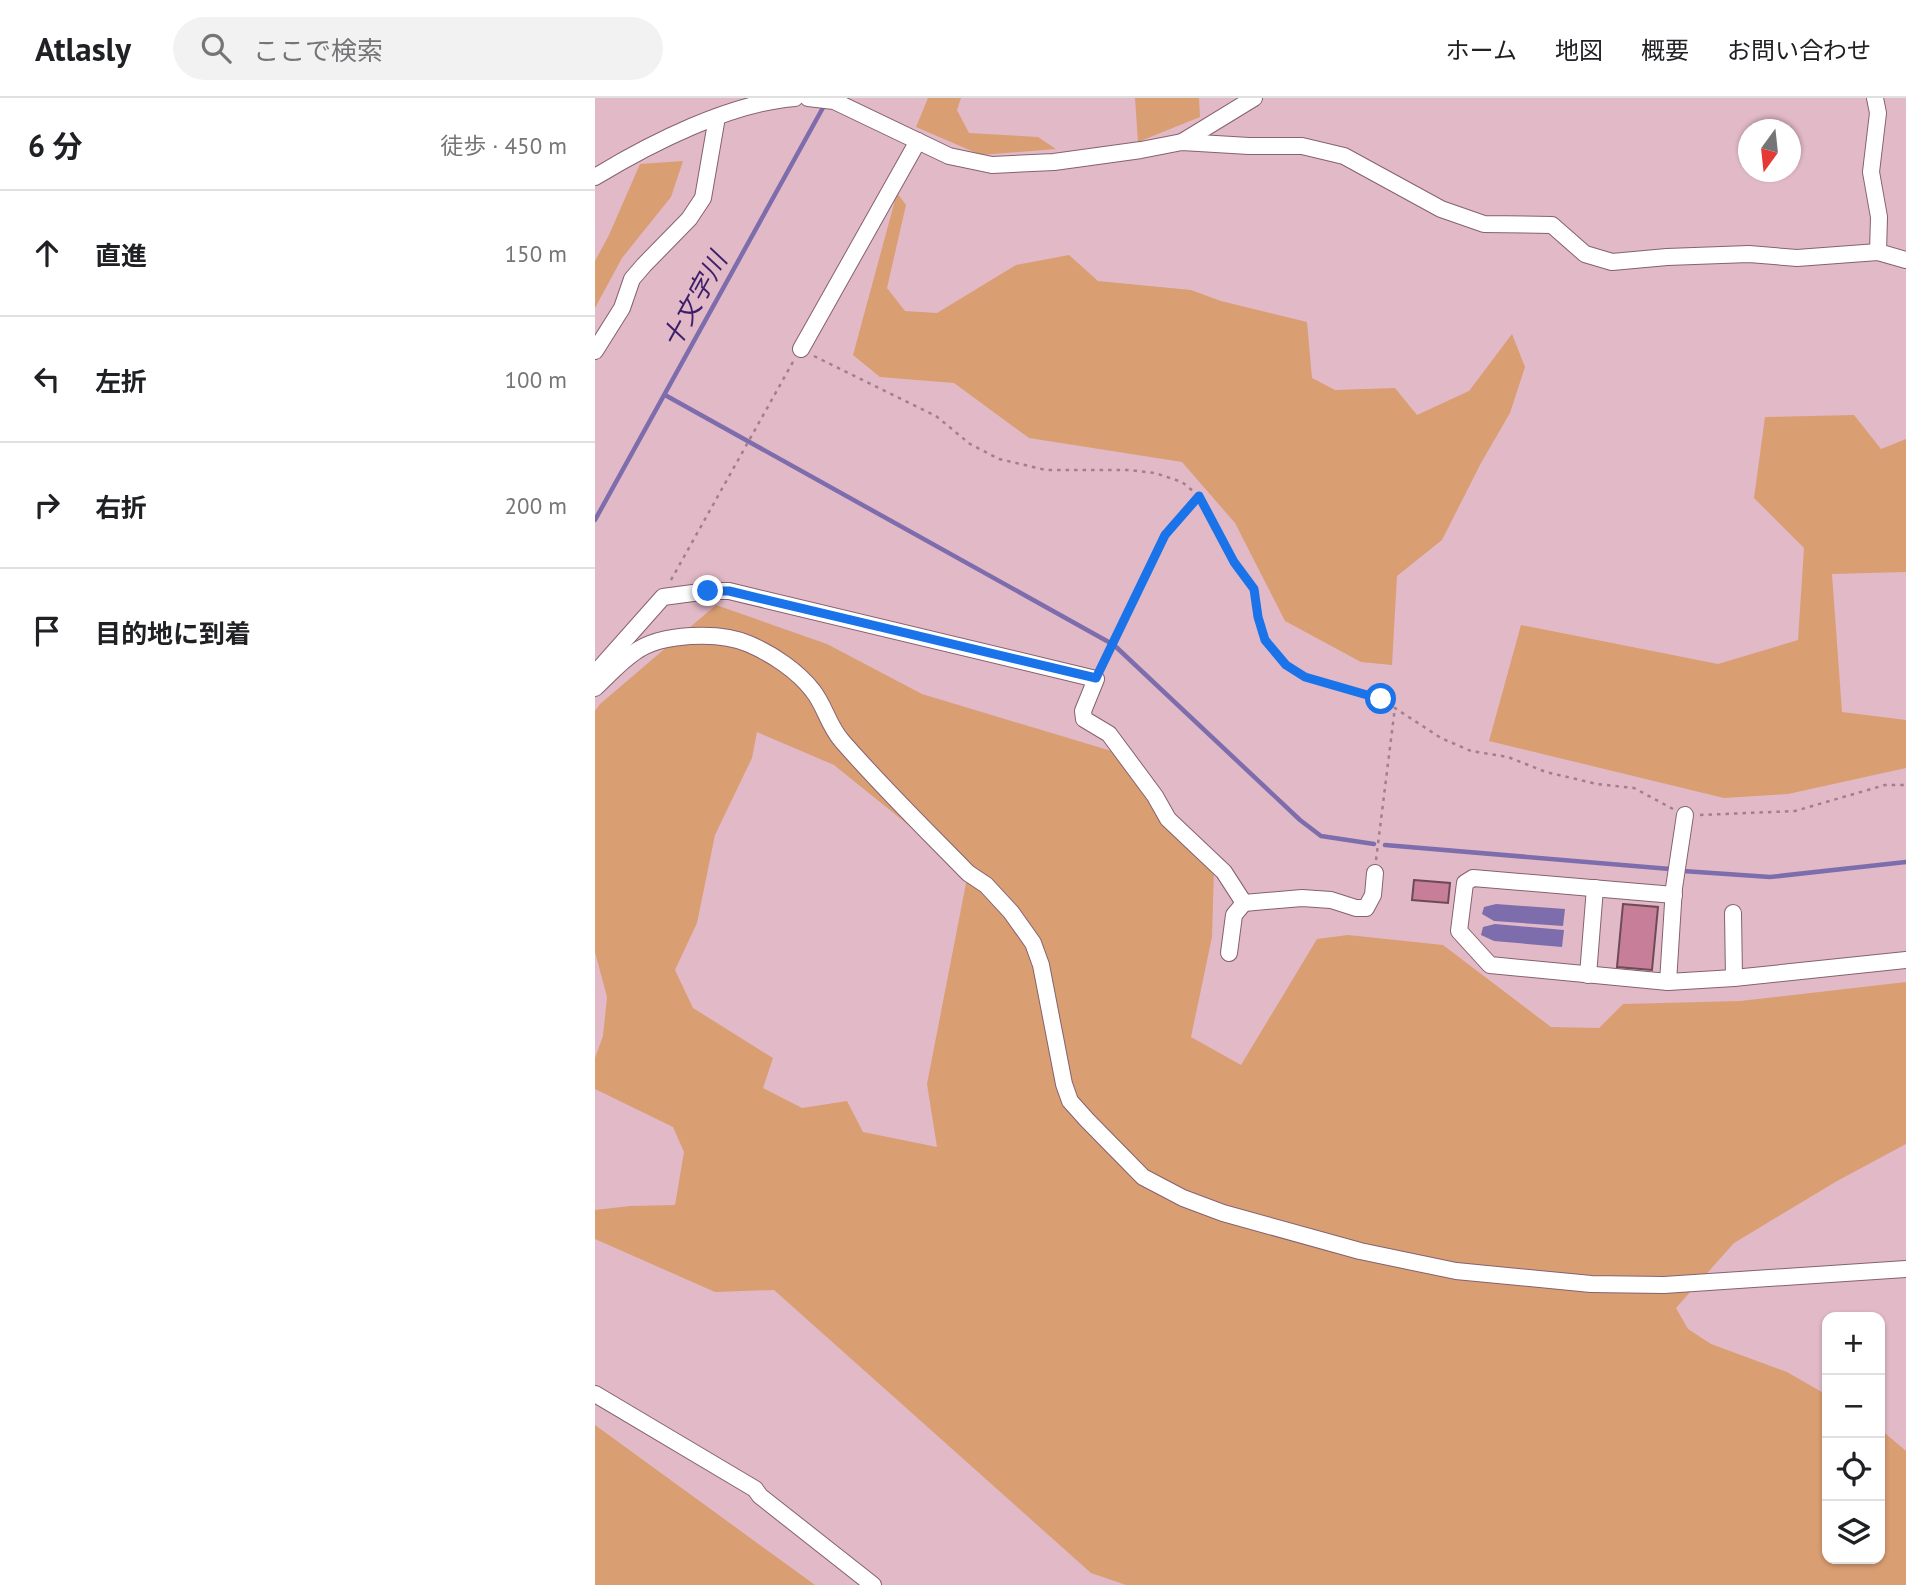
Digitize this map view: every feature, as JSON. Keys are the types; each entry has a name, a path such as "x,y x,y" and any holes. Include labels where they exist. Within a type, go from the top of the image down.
{"street":[{"path":"595,177 628,157 724,109 795,98"},
{"path":"808,98 834,101 949,156 992,165 1054,162 1182,142 1302,146 1344,156 1441,209 1484,223 1552,225 1585,254 1612,262 1749,254 1797,258 1878,252 1906,260"},
{"path":"1182,142 1254,98"},
{"path":"1875,98 1878,113 1871,172 1879,217 1878,252"},
{"path":"595,351 622,308 632,279 689,219 703,198 724,109"},
{"path":"801,349 918,141"},
{"path":"595,677 663,597 729,591 1096,678 1083,711 1084,719 1109,734 1155,796 1168,819 1224,872 1244,903"},
{"path":"595,688 636,650 662,640 689,636 718,636 748,643 794,671 815,692 831,728 858,759 968,873 986,885 1034,943 1070,1101 1143,1177 1183,1198 1223,1213 1360,1251 1456,1271 1561,1282 1664,1285 1906,1269"},
{"path":"1668,982 1674,895 1685,815"},
{"path":"1229,953 1234,915 1244,903 1302,898 1366,908 1373,895 1375,873"},
{"path":"1674,895 1473,878 1465,883 1459,931 1490,965 1668,982 1906,960"},
{"path":"1588,975 1595,888"},
{"path":"1733,913 1734,978"},
{"path":"595,1394 755,1489 760,1496 873,1585"}],"path":[{"path":"663,597 676,568 801,349 936,416 970,444 999,459 1046,470 1129,470 1154,473 1182,482 1199,496 1234,562 1254,589 1265,640 1286,665 1305,677 1381,699 1441,738 1471,751 1508,757 1546,772 1597,784 1634,789 1685,815 1795,811 1874,787 1906,785"},
{"path":"1096,678 1165,535 1199,496"},
{"path":"1375,873 1395,707"}],"shaded area":[{"path":"928,98 961,98 957,110 969,133 1038,137 1056,149 981,155 916,127"},
{"path":"1135,98 1199,98 1200,117 1138,142"},
{"path":"683,161 671,197 622,258 595,308 595,261 640,164"},
{"path":"897,193 906,205 887,288 905,311 937,313 1016,265 1069,255 1098,281 1191,290 1221,301 1307,322 1312,378 1335,390 1395,388 1417,415 1469,391 1512,334 1525,367 1510,413 1442,540 1397,576 1392,665 1361,662 1285,621 1235,523 1182,462 1029,438 954,383 880,377 853,355"},
{"path":"1854,415 1881,449 1906,439 1906,572 1832,574 1842,712 1906,720 1906,768 1788,794 1724,798 1489,741 1521,625 1718,664 1798,640 1804,548 1754,498 1765,417"},
{"path":"716,605 827,644 922,694 1118,753 1214,868 1212,937 1191,1037 1241,1065 1317,939 1348,935 1443,945 1551,1027 1599,1028 1623,1004 1740,1001 1906,982 1906,1144 1837,1181 1734,1243 1676,1308 1688,1329 1711,1344 1787,1372 1822,1392 1822,1564 1885,1564 1885,1433 1906,1451 1906,1585 1126,1585 1091,1573 774,1290 715,1292 595,1239 595,1210 675,1205 684,1152 673,1127 595,1089 595,1058 603,1036 607,997 595,952 595,711","holes":["757,732 834,765 968,873 927,1084 937,1147 863,1132 847,1101 802,1108 763,1088 773,1058 693,1008 675,970 697,923 715,835 752,758"]},
{"path":"1496,904 1565,909 1563,926 1494,921 1482,914 1484,907"},
{"path":"1495,924 1564,930 1562,947 1494,941 1481,935 1483,927"},
{"path":"595,1425 815,1585 595,1585"}],"building":[{"path":"1414,880 1450,883 1448,903 1412,900"},
{"path":"1623,904 1658,907 1652,970 1617,967"}],"waterway":[{"name":"十文字川","path":"595,520 825,104"},
{"path":"665,395 1114,645 1300,820 1321,836 1374,844"},
{"path":"1385,845 1670,869"},
{"path":"1683,871 1770,877 1906,862"}],"route":[{"path":"708,591 729,591 1096,678 1165,535 1199,496 1234,562 1254,589 1265,640 1286,665 1305,677 1381,699"}]}
